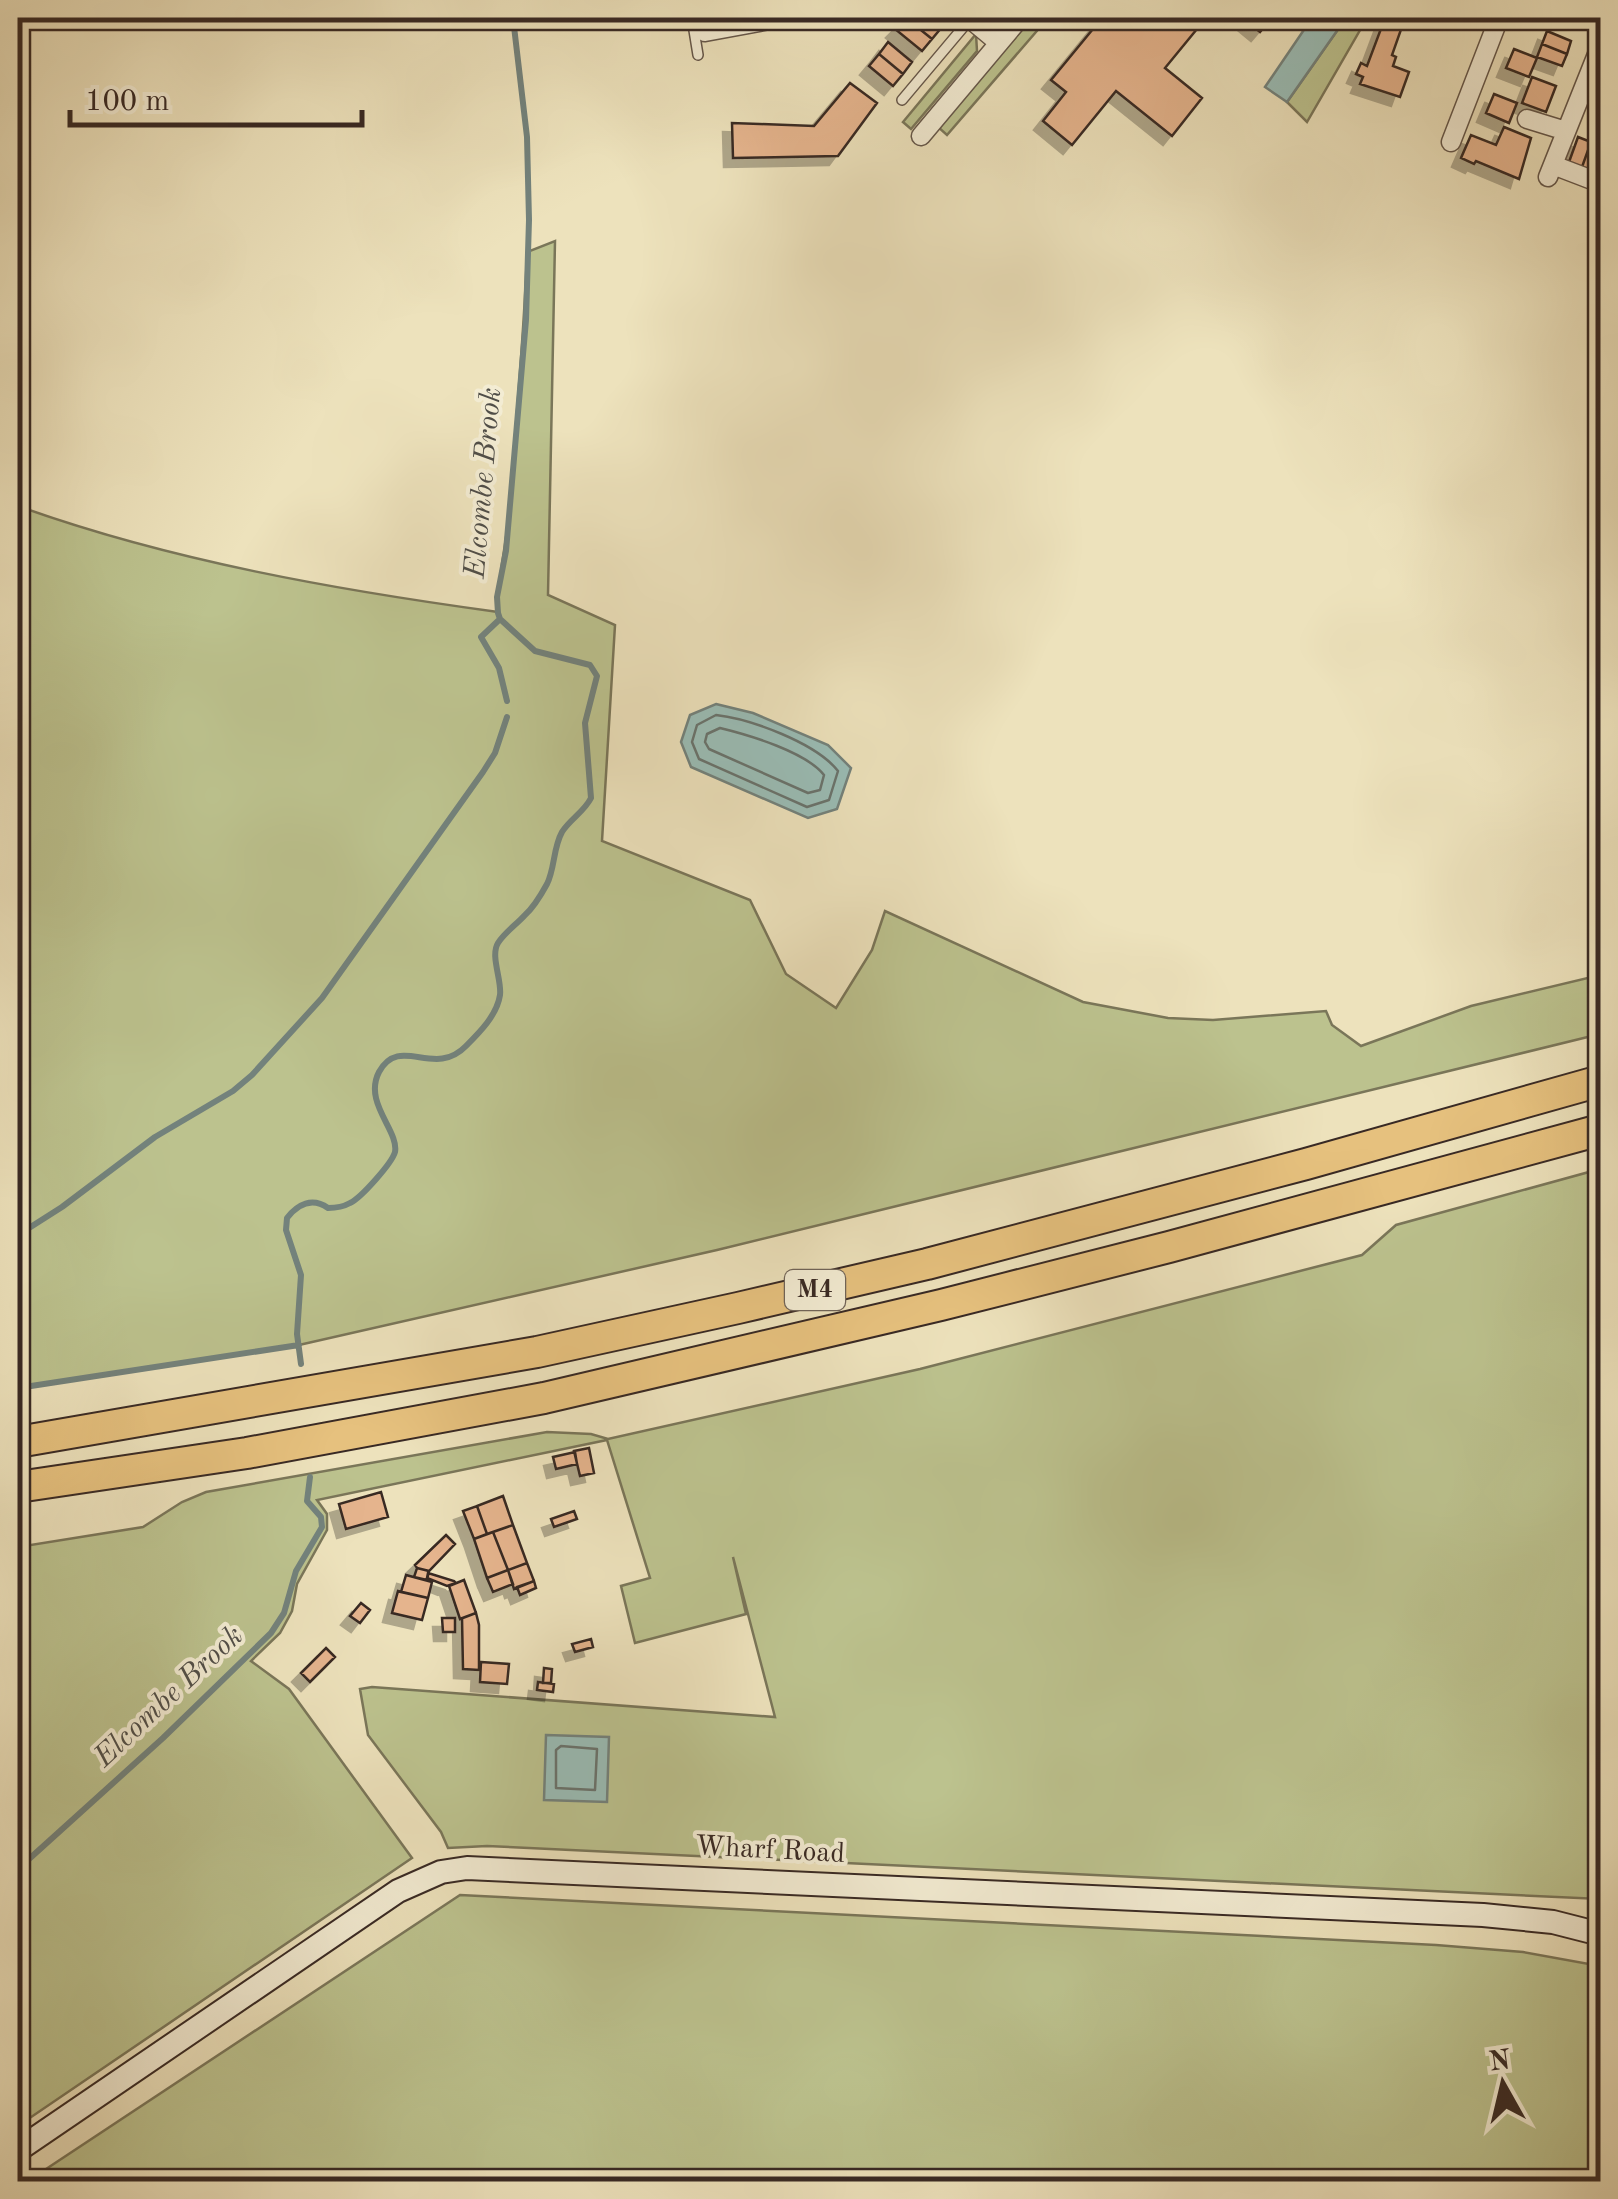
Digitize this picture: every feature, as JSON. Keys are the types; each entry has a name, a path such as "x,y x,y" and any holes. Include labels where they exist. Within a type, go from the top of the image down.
{"highway":[{"name":"M4","path":"18,1442 537,1352 738,1308 926,1264 1287,1169 1600,1081"},
{"name":"M4","path":"18,1487 247,1453 581,1390 1055,1276 1600,1130"}],"main road":[{"name":"Wharf Road","path":"18,2150 398,1891 441,1872 467,1868 1483,1915 1553,1922 1600,1934"}],"street":[{"path":"705,32 780,18"},
{"path":"970,18 999,43"},
{"path":"922,136 1020,18"},
{"path":"1451,142 1498,18"},
{"path":"1591,18 1600,21"},
{"path":"1600,47 1551,171 1600,182"},
{"path":"1527,118 1566,131"}],"lane":[{"path":"692,18 698,55"},
{"path":"902,100 970,18"}],"green space":[{"path":"1032,18 1048,18 947,135 938,127"},
{"path":"1346,18 1367,18 1307,122 1287,102"},
{"path":"976,34 977,51 911,129 903,122"},
{"path":"555,241 548,595 615,625 602,841 750,900 786,974 836,1008 872,950 885,911 1083,1002 1168,1018 1213,1020 1326,1011 1332,1025 1361,1046 1471,1006 1600,975 1600,1034 717,1250 299,1345 18,1388 18,506 195,558 377,594 498,612 527,252"},
{"path":"1600,1169 1600,1899 487,1846 448,1848 441,1832 368,1735 360,1689 775,1717 733,1557 746,1614 635,1643 621,1586 650,1578 607,1440 317,1500 327,1514 327,1530 297,1584 292,1611 280,1633 251,1661 289,1689 412,1858 18,2126 18,1547 143,1527 206,1492 547,1432 591,1434 608,1439 920,1369 1362,1255 1396,1225"},
{"path":"460,1895 1436,1945 1523,1952 1600,1966 1600,2181 28,2181"}],"water":[{"path":"1312,18 1346,18 1287,102 1265,87"},
{"path":"716,704 753,713 828,745 851,768 837,809 808,818 691,767 681,742 690,715"},
{"path":"546,1735 609,1737 607,1802 544,1800"}],"building":[{"path":"906,18 932,39 922,51 895,29"},
{"path":"906,18 930,18 942,27 932,39"},
{"path":"1102,18 1206,18 1165,68 1202,98 1172,136 1116,91 1072,145 1043,121 1066,92 1051,80"},
{"path":"1243,18 1272,18 1260,32"},
{"path":"1385,18 1405,18 1392,55 1396,57 1393,66 1409,72 1400,97 1360,84 1363,77 1356,74 1361,63 1367,66"},
{"path":"1547,31 1571,41 1567,54 1542,44"},
{"path":"888,42 912,62 903,74 879,54"},
{"path":"1542,44 1567,54 1562,66 1537,57"},
{"path":"1514,49 1537,58 1529,77 1506,68"},
{"path":"879,54 903,74 893,86 869,66"},
{"path":"1532,77 1556,86 1546,112 1522,103"},
{"path":"850,83 877,103 838,156 733,158 732,123 814,126"},
{"path":"1494,94 1517,103 1509,123 1486,113"},
{"path":"1504,127 1531,138 1519,179 1461,158 1471,135 1496,145"},
{"path":"1578,137 1591,142 1582,167 1569,162"},
{"path":"1591,142 1600,146 1594,172 1582,167"},
{"path":"589,1448 594,1473 580,1476 574,1451"},
{"path":"575,1452 577,1464 556,1469 553,1457"},
{"path":"381,1492 388,1517 346,1529 339,1504"},
{"path":"503,1496 513,1525 487,1534 477,1506"},
{"path":"477,1506 487,1534 474,1539 463,1511"},
{"path":"574,1511 577,1519 554,1527 551,1519"},
{"path":"513,1525 527,1563 508,1570 493,1532"},
{"path":"493,1532 508,1570 487,1578 474,1539"},
{"path":"446,1535 455,1544 429,1571 417,1568 415,1565"},
{"path":"527,1563 534,1581 514,1589 508,1570"},
{"path":"417,1568 429,1571 427,1580 414,1577"},
{"path":"508,1570 513,1584 493,1592 487,1578"},
{"path":"428,1573 456,1583 447,1586 427,1578"},
{"path":"406,1575 432,1582 428,1598 401,1592"},
{"path":"464,1580 476,1613 460,1619 449,1586"},
{"path":"534,1581 536,1588 520,1595 517,1587"},
{"path":"398,1591 428,1598 422,1620 392,1613"},
{"path":"361,1603 370,1610 360,1623 350,1616"},
{"path":"476,1613 479,1670 463,1669 462,1618"},
{"path":"442,1618 455,1618 455,1632 443,1632"},
{"path":"591,1639 593,1647 575,1652 572,1644"},
{"path":"326,1648 335,1657 310,1682 301,1673"},
{"path":"481,1662 509,1664 507,1684 480,1682"},
{"path":"544,1668 552,1669 551,1683 543,1683"},
{"path":"538,1682 554,1684 553,1692 537,1690"}],"waterway":[{"name":"Elcombe Brook","path":"301,1364 297,1334 301,1275 286,1230 287,1218 306,1204 328,1208 350,1203 388,1164 395,1144 375,1094 379,1072 387,1061 397,1057 442,1059 454,1055 487,1023 500,995 495,954 498,943 540,897 550,878 562,832 591,798 585,723 597,676 590,665 535,651 498,613 526,320 529,220 527,137 513,18"},
{"path":"500,619 481,637 499,668 507,701"},
{"path":"18,1235 155,1137 233,1091 252,1075 322,998 483,772 495,753 507,717"},
{"path":"18,1388 299,1345"},
{"name":"Elcombe Brook","path":"18,1869 163,1738 271,1633 284,1613 296,1571 322,1527 321,1517 307,1501 310,1477"}]}
